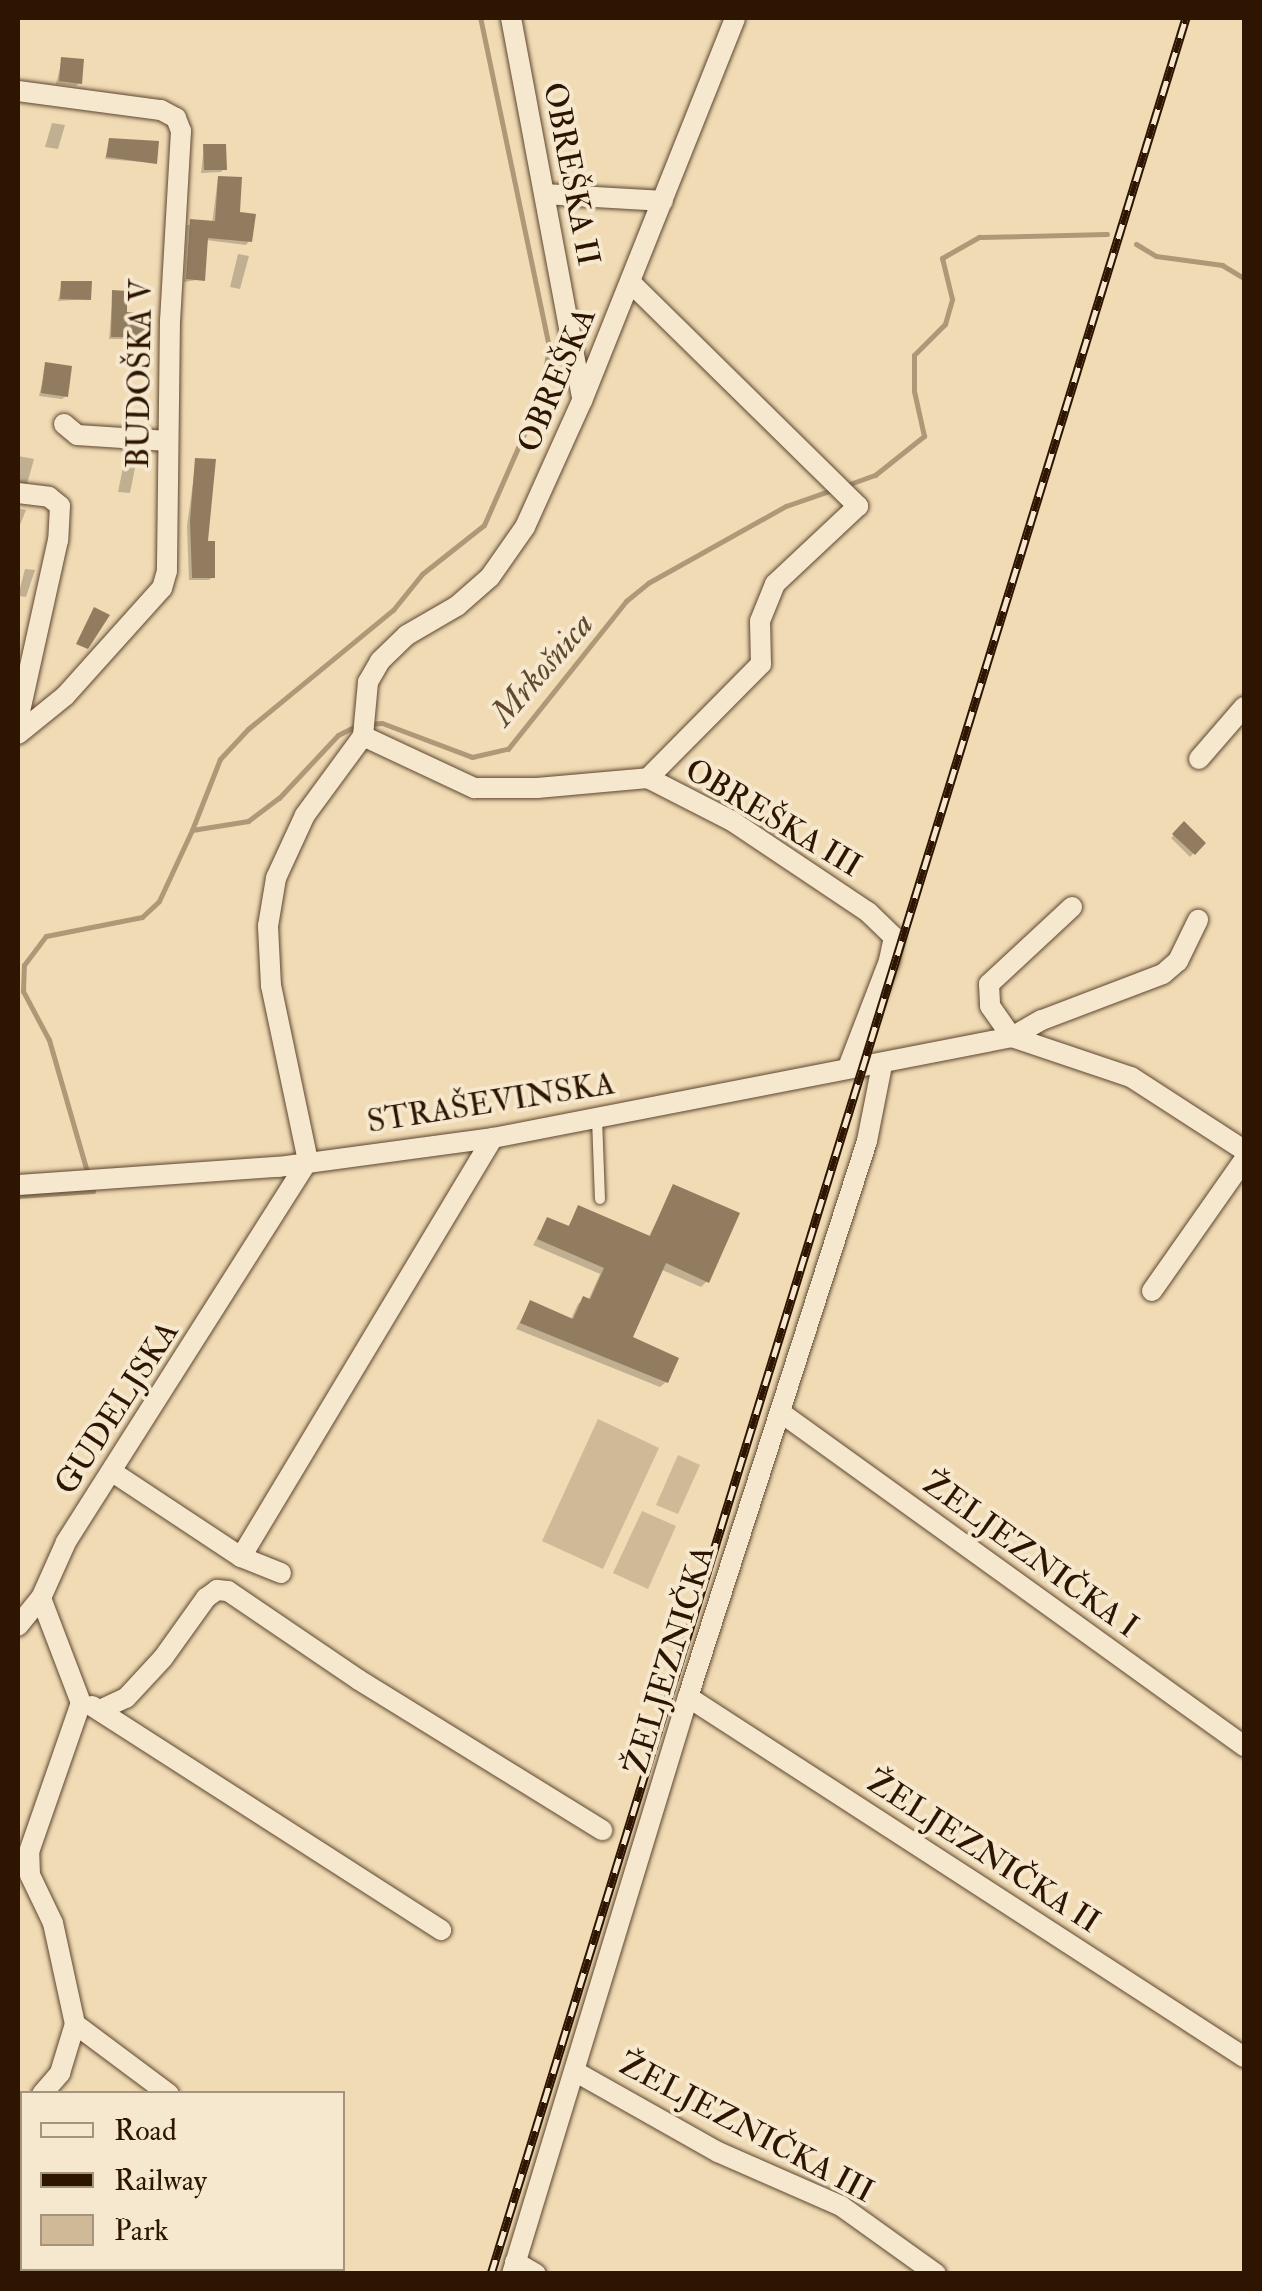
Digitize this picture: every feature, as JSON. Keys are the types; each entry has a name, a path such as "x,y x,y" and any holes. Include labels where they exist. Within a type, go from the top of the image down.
{"street":[{"name":"OBREŠKA II","path":"511,18 582,400"},
{"name":"OBREŠKA","path":"363,736 368,682 380,661 406,635 458,606 490,577 525,527 582,400 735,18"},
{"name":"BUDOŠKA V","path":"18,91 162,110 176,118 181,131 166,571 162,588 64,696 18,734"},
{"path":"545,194 663,201"},
{"path":"630,282 826,479 858,506 775,584 760,621 761,664 648,778"},
{"path":"64,424 78,435 168,441"},
{"path":"18,492 49,498 60,506 58,540 18,720"},
{"path":"1198,759 1244,707"},
{"path":"308,1161 271,986 268,926 276,878 305,814 363,736"},
{"name":"OBREŠKA III","path":"363,736 474,788 538,788 648,778 732,822 868,912 894,937 890,961 848,1067"},
{"path":"1072,907 989,984 990,1006 1012,1037 1131,1077 1244,1150"},
{"name":"STRAŠEVINSKA","path":"18,1185 278,1167 494,1138 1012,1037 1042,1020 1163,974 1178,961 1198,920"},
{"name":"ŽELJEZNIČKA","path":"514,2268 688,1697 867,1141 882,1065"},
{"path":"241,1557 494,1138"},
{"path":"1152,1291 1244,1160"},
{"name":"GUDELJSKA","path":"18,1626 41,1598 66,1542 114,1474 308,1161"},
{"name":"ŽELJEZNIČKA I","path":"780,1412 1244,1746"},
{"path":"114,1474 241,1557 281,1573"},
{"path":"102,1709 126,1698 163,1658 206,1598 217,1590 228,1591 359,1680 602,1830"},
{"path":"41,1598 80,1703 29,1852 30,1874 53,1923 75,2024 60,2073 45,2091"},
{"name":"ŽELJEZNIČKA II","path":"688,1697 1244,2057"},
{"path":"80,1703 102,1709 441,1930"},
{"path":"75,2024 165,2091"},
{"name":"ŽELJEZNIČKA III","path":"576,2072 718,2152 841,2206 936,2274"},
{"path":"514,2268 536,2274"}],"lane":[{"path":"597,1117 600,1198"}],"green space":[{"path":"598,1419 659,1448 603,1569 542,1541"},
{"path":"678,1455 700,1465 678,1514 656,1505"},
{"path":"642,1511 676,1526 648,1589 613,1573"}],"building":[{"path":"61,57 84,59 82,84 59,81"},
{"path":"109,138 159,141 157,164 106,157"},
{"path":"203,144 226,144 227,170 204,170"},
{"path":"218,176 242,177 240,212 256,214 252,242 208,238 205,281 186,279 190,219 215,221"},
{"path":"61,281 92,281 91,300 60,299"},
{"path":"112,290 127,291 127,312 148,313 146,350 125,349 126,337 111,337"},
{"path":"45,362 72,366 68,397 41,393"},
{"path":"195,458 216,459 208,541 215,541 215,578 192,578 190,521"},
{"path":"94,607 110,615 88,649 76,644"},
{"path":"1184,821 1206,843 1195,855 1172,834"},
{"path":"673,1184 740,1213 709,1283 666,1263 633,1337 679,1358 668,1383 520,1323 530,1300 573,1319 583,1296 590,1299 604,1268 537,1239 547,1217 569,1226 578,1205 650,1236"}],"waterway":[{"path":"192,830 220,759 248,729 393,610 422,574 484,525 541,395 549,347 480,18"},
{"name":"Mrkošnica","path":"847,485 875,475 924,436 914,391 914,355 945,324 952,299 942,258 979,237 1107,234"},
{"name":"Mrkošnica","path":"1136,244 1156,256 1222,265 1244,278"},
{"name":"Mrkošnica","path":"371,724 382,723 472,757 508,749 626,601 648,583 786,506 832,490"},
{"name":"Mrkošnica","path":"88,1175 49,1040 23,991 24,965 46,936 142,917 159,901 192,830 248,821 279,798 338,735 360,724"},
{"name":"Mrkošnica","path":"18,1196 93,1191 91,1186"}],"railway":[{"path":"491,2274 1186,18"}]}
